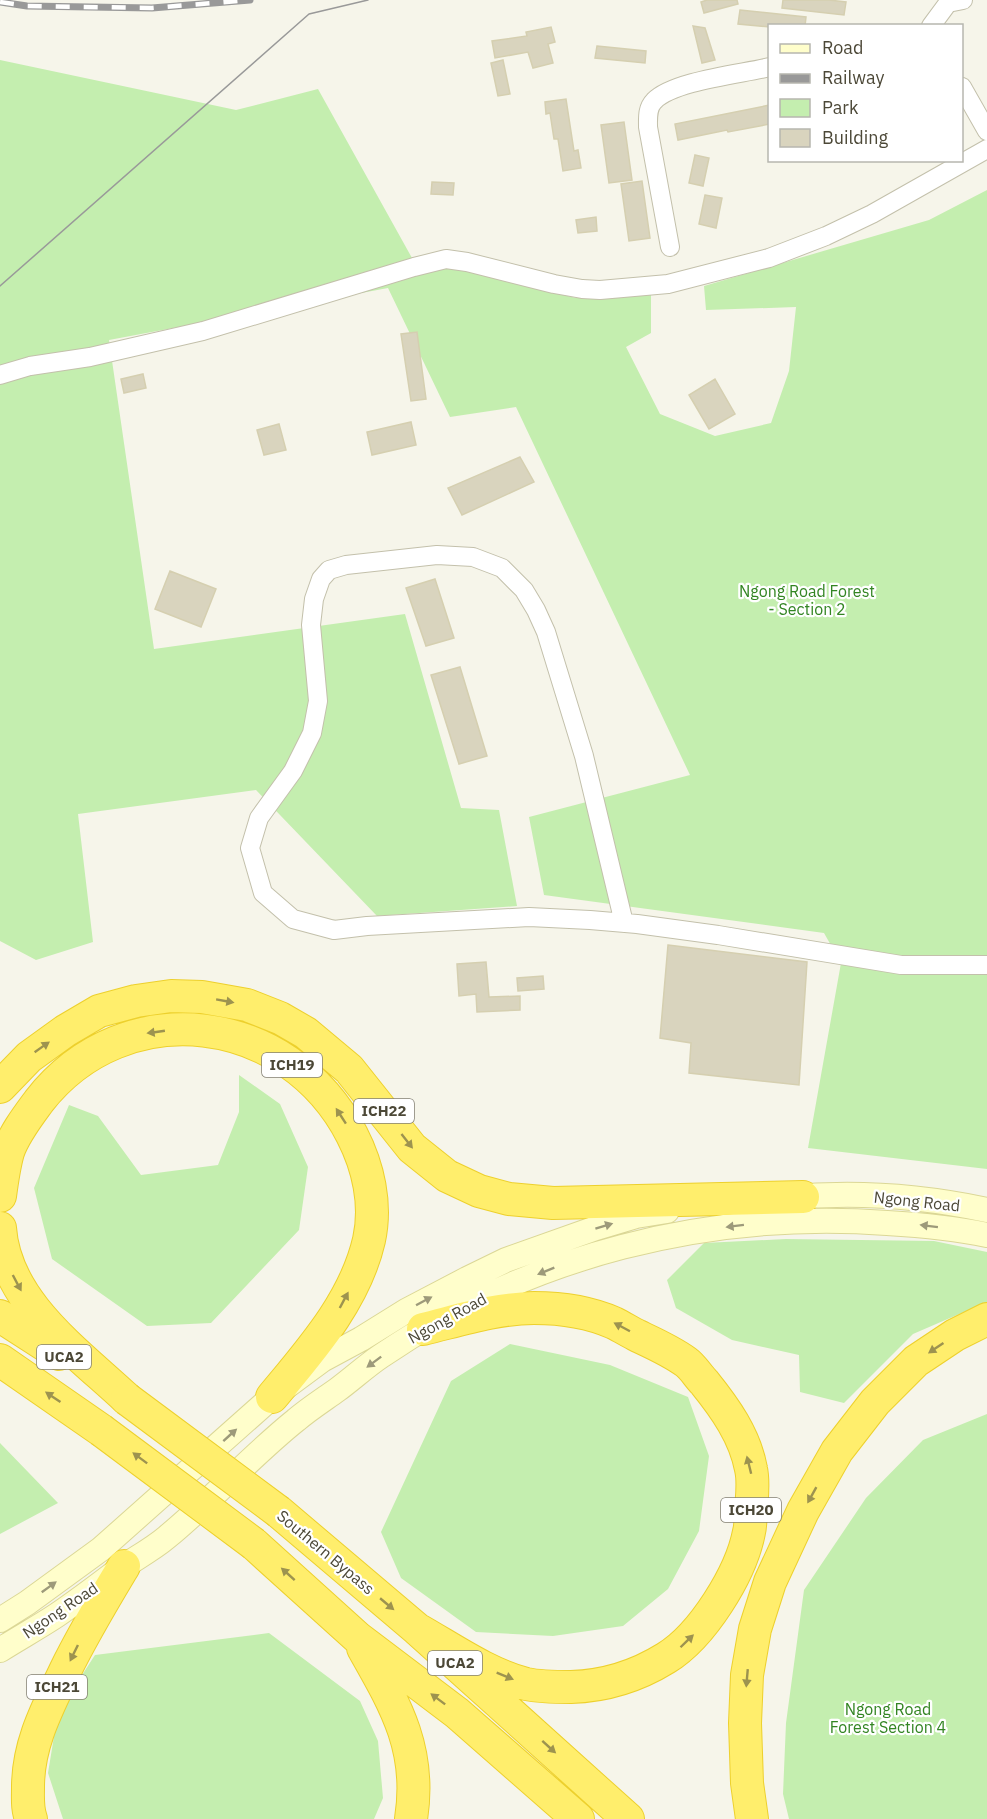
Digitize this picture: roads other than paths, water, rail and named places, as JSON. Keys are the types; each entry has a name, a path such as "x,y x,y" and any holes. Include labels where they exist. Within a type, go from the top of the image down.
{"highway":[{"name":"ICH22","path":"0,1087 29,1057 65,1031 99,1011 136,1001 171,996 202,997 247,1005 280,1017 306,1033 349,1069 412,1148 447,1176 479,1191 509,1199 553,1203 803,1197"},
{"name":"ICH19","path":"0,1196 9,1150 30,1112 69,1069 96,1051 123,1040 153,1032 206,1030 252,1042 305,1073 326,1094 343,1118 359,1150 369,1181 372,1208 369,1239 359,1269 344,1301 323,1334 272,1397"},
{"path":"0,1227 8,1266 30,1305 127,1399"},
{"name":"ICH20","path":"417,1629 478,1664 526,1684 587,1687 621,1680 666,1658 689,1640 722,1595 736,1568 750,1532 752,1491 752,1470 741,1435 712,1392 688,1364 663,1347 614,1323 589,1314 562,1310 535,1308 507,1310 423,1329"},
{"name":"Southern Bypass","path":"0,1316 127,1399 279,1512 417,1629 628,1819"},
{"path":"752,1819 747,1783 745,1723 747,1675 755,1629 779,1562 803,1511 837,1451 875,1402 916,1361 955,1335 987,1319"},
{"name":"UCA2","path":"0,1360 101,1430 254,1544 358,1638 457,1713 578,1819"},
{"name":"ICH21","path":"31,1819 28,1810 28,1768 37,1731 82,1636 124,1566"},
{"path":"358,1638 380,1676 409,1745 414,1780 411,1819"}],"main road":[{"name":"Ngong Road","path":"0,1620 101,1549 272,1397 322,1360 406,1311 506,1260 636,1216 700,1207 803,1197 870,1195 955,1203 987,1210"},
{"name":"Ngong Road","path":"0,1650 58,1614 166,1538 296,1420 380,1357 468,1303 571,1261 656,1238 760,1222 856,1221 923,1226 987,1235"}],"street":[{"path":"932,24 948,3 963,0"},
{"path":"670,247 648,127 648,114 652,102 665,92 681,86 768,67"},
{"path":"963,89 987,131"},
{"path":"0,375 30,366 90,357 203,331 395,272 446,259 493,267 554,284 582,289 600,290 668,284 769,258 826,236 872,214 987,149"},
{"path":"624,923 575,726 546,632 524,590 502,568 473,557 437,555 346,565 329,570 321,579 314,599 311,625 318,701 312,733 293,771 259,818 250,848 262,893 293,919 334,930 378,925 529,917 624,923 718,935 901,965 987,965"}],"tram line":[{"path":"0,286 309,14 368,0"}],"railway":[{"path":"0,2 27,6 152,8 250,0"}],"park label":[{"name":"Ngong Road Forest - Section 2","path":"807,600"},
{"name":"Ngong Road Forest Section 4","path":"888,1718"}]}
